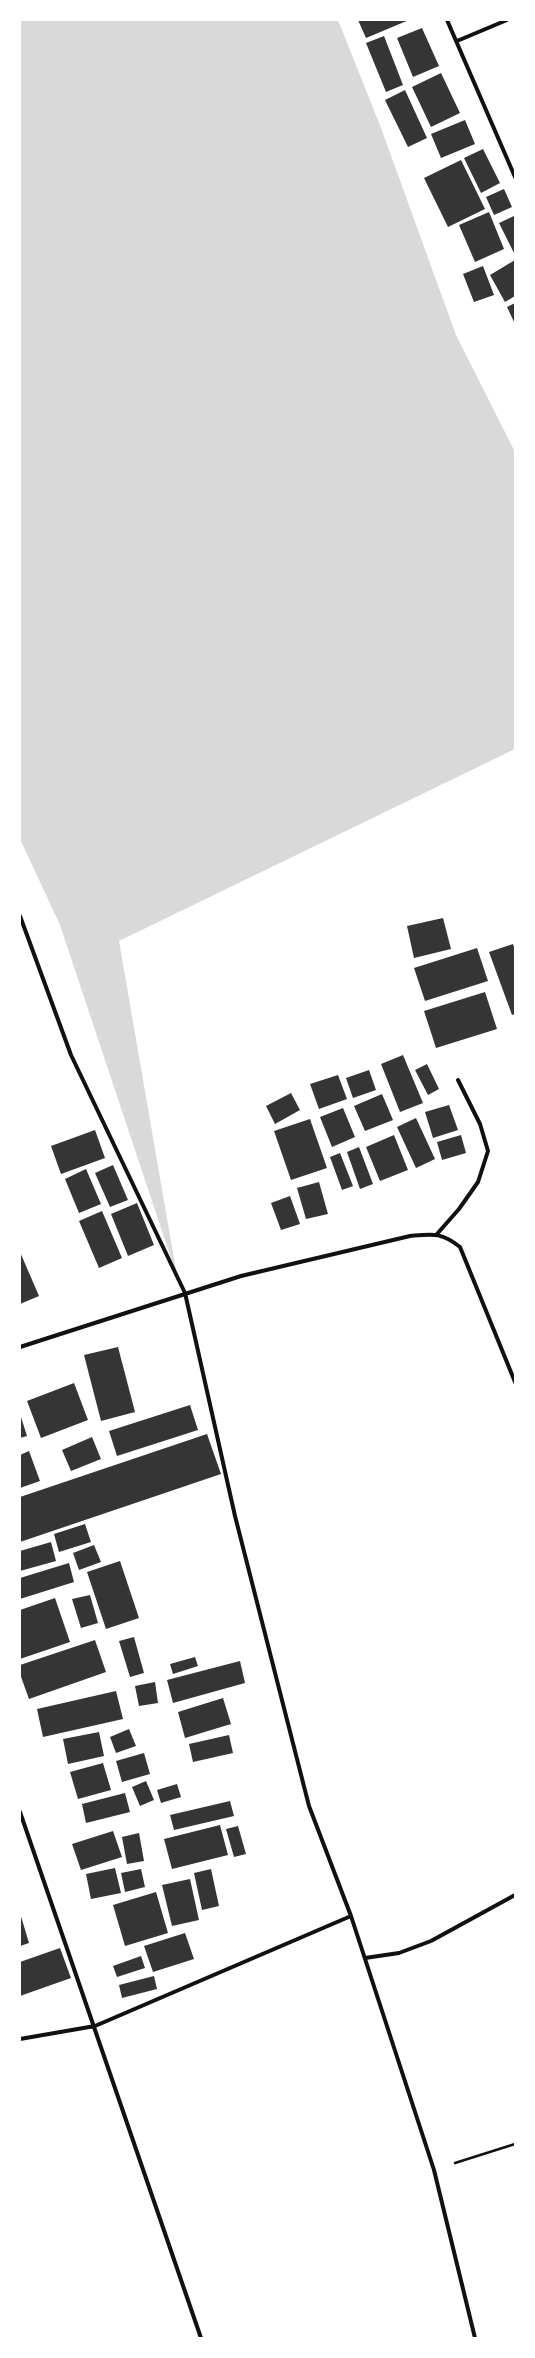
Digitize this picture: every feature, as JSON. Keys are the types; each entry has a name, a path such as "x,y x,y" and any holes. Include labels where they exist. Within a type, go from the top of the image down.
{"street":[{"path":"447,20 515,177"},
{"path":"456,41 507,20"},
{"path":"20,916 71,1055 185,1293 235,1516 309,1806 352,1916 434,2170 476,2338"},
{"path":"437,1234 459,1209 478,1182 488,1151 480,1124 458,1080"},
{"path":"20,1347 241,1276 402,1238 437,1234 449,1239 460,1247 515,1382"},
{"path":"20,1812 201,2338"},
{"path":"365,1958 399,1953 431,1941 515,1895"},
{"path":"20,2039 94,2026 352,1916"}],"path":[{"path":"434,2170 515,2144"}],"shaded area":[{"path":"20,20 338,20 381,128 456,335 515,452 515,749 119,941 177,1276 60,925 20,839"}],"building":[{"path":"358,20 409,20 366,38"},
{"path":"422,28 439,66 413,77 397,38"},
{"path":"384,36 403,85 386,92 366,43"},
{"path":"441,73 460,113 431,127 412,87"},
{"path":"405,90 427,138 408,147 385,100"},
{"path":"465,120 475,144 441,158 431,134"},
{"path":"483,149 500,183 481,193 464,158"},
{"path":"461,160 485,209 448,227 424,178"},
{"path":"504,189 512,207 494,215 486,197"},
{"path":"489,212 504,249 475,262 459,225"},
{"path":"514,216 515,219 514,253 499,223"},
{"path":"515,260 515,296 505,302 490,275"},
{"path":"483,266 494,295 474,302 463,274"},
{"path":"515,303 515,324 507,307"},
{"path":"443,918 451,949 414,958 407,926"},
{"path":"513,944 515,950 515,1014 512,1015 489,952"},
{"path":"477,948 488,981 425,1001 414,968"},
{"path":"485,992 497,1029 436,1048 424,1011"},
{"path":"403,1055 423,1103 400,1112 381,1064"},
{"path":"427,1064 439,1089 428,1095 415,1070"},
{"path":"369,1070 376,1090 353,1098 346,1078"},
{"path":"338,1075 347,1099 319,1109 310,1084"},
{"path":"291,1093 300,1110 275,1124 266,1106"},
{"path":"382,1094 393,1120 365,1131 354,1106"},
{"path":"449,1105 458,1130 433,1138 425,1112"},
{"path":"343,1108 355,1137 332,1147 320,1117"},
{"path":"416,1118 435,1159 416,1168 397,1127"},
{"path":"310,1119 327,1168 291,1180 274,1131"},
{"path":"95,1130 105,1158 61,1174 51,1146"},
{"path":"394,1135 408,1170 380,1181 366,1147"},
{"path":"461,1135 466,1153 442,1160 437,1142"},
{"path":"359,1147 373,1184 360,1189 347,1152"},
{"path":"340,1153 353,1186 342,1190 330,1157"},
{"path":"113,1165 128,1200 110,1207 95,1173"},
{"path":"86,1169 101,1204 79,1213 65,1179"},
{"path":"319,1182 328,1214 306,1219 297,1188"},
{"path":"290,1196 300,1224 281,1230 271,1203"},
{"path":"137,1203 154,1245 128,1256 111,1214"},
{"path":"102,1211 122,1258 99,1268 79,1221"},
{"path":"20,1252 39,1296 20,1304"},
{"path":"118,1347 135,1412 101,1421 84,1355"},
{"path":"74,1383 88,1420 41,1438 27,1401"},
{"path":"190,1405 198,1430 117,1456 109,1431"},
{"path":"20,1414 27,1436 20,1438"},
{"path":"207,1434 221,1474 20,1542 20,1497"},
{"path":"92,1437 101,1459 71,1471 62,1450"},
{"path":"29,1451 40,1481 20,1488 20,1455"},
{"path":"85,1524 91,1542 59,1552 54,1534"},
{"path":"51,1542 56,1561 20,1571 20,1551"},
{"path":"94,1545 101,1562 79,1570 73,1553"},
{"path":"120,1561 139,1618 106,1629 87,1572"},
{"path":"69,1563 74,1582 20,1599 20,1578"},
{"path":"90,1595 98,1623 81,1628 72,1599"},
{"path":"55,1598 70,1642 20,1659 20,1610"},
{"path":"134,1637 144,1673 130,1677 119,1641"},
{"path":"95,1640 106,1672 29,1699 20,1674 20,1665"},
{"path":"195,1657 198,1666 173,1674 170,1664"},
{"path":"240,1661 245,1683 173,1703 167,1680"},
{"path":"155,1682 158,1703 139,1706 135,1686"},
{"path":"116,1691 123,1719 43,1737 37,1709"},
{"path":"223,1698 231,1724 185,1738 178,1712"},
{"path":"129,1729 136,1746 116,1753 110,1737"},
{"path":"99,1732 104,1756 68,1764 63,1739"},
{"path":"229,1735 233,1753 193,1762 189,1744"},
{"path":"144,1753 150,1774 122,1782 116,1761"},
{"path":"103,1763 111,1790 78,1799 70,1772"},
{"path":"146,1781 154,1800 140,1806 132,1787"},
{"path":"177,1784 181,1797 161,1803 157,1790"},
{"path":"125,1793 130,1812 86,1823 82,1804"},
{"path":"230,1801 234,1816 174,1830 170,1815"},
{"path":"220,1825 228,1855 172,1869 164,1839"},
{"path":"238,1826 246,1854 234,1857 226,1829"},
{"path":"113,1831 122,1857 81,1870 72,1844"},
{"path":"139,1833 144,1861 127,1864 122,1837"},
{"path":"115,1868 121,1893 91,1899 86,1874"},
{"path":"141,1869 145,1887 125,1892 121,1873"},
{"path":"211,1869 219,1906 202,1910 194,1873"},
{"path":"190,1879 199,1920 172,1926 162,1885"},
{"path":"156,1892 168,1933 125,1946 113,1905"},
{"path":"20,1913 29,1943 20,1946"},
{"path":"185,1933 194,1959 153,1972 144,1946"},
{"path":"60,1948 71,1978 20,1996 20,1962"},
{"path":"141,1956 145,1968 117,1977 113,1966"},
{"path":"154,1976 157,1989 122,1998 119,1985"}]}
